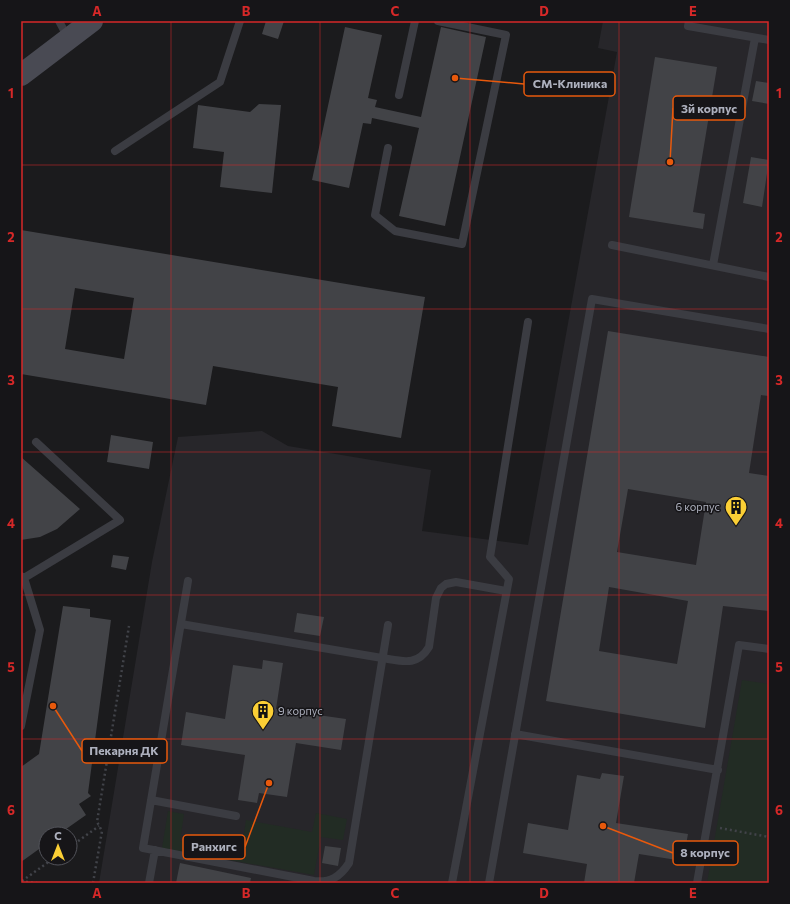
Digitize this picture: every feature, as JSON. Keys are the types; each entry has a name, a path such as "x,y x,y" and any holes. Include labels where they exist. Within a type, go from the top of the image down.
{"street":[{"path":"21,75 64,30 92,21"}],"lane":[{"path":"115,151 220,82 240,21"},
{"path":"399,95 415,21"},
{"path":"388,148 375,215 395,231 462,244 506,35 438,21"},
{"path":"689,21 688,26 769,40"},
{"path":"713,265 755,38"},
{"path":"612,245 769,277"},
{"path":"489,883 592,299 769,329"},
{"path":"452,883 509,579 490,557 528,322"},
{"path":"21,726 40,630 22,577 120,520 36,442"},
{"path":"188,581 143,848 314,881 323,882 338,876 349,863 388,624"},
{"path":"181,624 382,658 412,661 419,659 425,654 429,647 438,593 446,584 456,582 506,591"},
{"path":"697,883 739,645 769,650"},
{"path":"515,734 718,770"},
{"path":"151,800 236,816"},
{"path":"149,883 155,850"}],"path":[{"path":"93,883 102,831 97,822 129,626"},
{"path":"78,840 99,826"},
{"path":"708,826 769,837"},
{"path":"21,881 43,866"},
{"path":"21,881 37,883"}],"shaded area":[{"path":"603,21 769,21 769,883 99,883 152,562 178,437 262,431 288,446 431,470 422,531 528,545 617,52 598,48"},
{"path":"742,680 769,684 769,883 707,883"},
{"path":"168,811 184,814 180,841 241,852 246,820 312,832 316,813 347,819 343,840 321,837 314,875 162,848"}],"building":[{"path":"266,21 284,21 278,39 262,34"},
{"path":"345,27 382,35 368,98 377,100 375,107 421,117 441,27 486,37 445,226 399,216 419,128 372,118 371,124 363,123 349,188 312,180"},
{"path":"655,57 717,67 693,212 705,214 703,229 629,217"},
{"path":"756,81 769,83 769,104 752,101"},
{"path":"259,104 281,105 272,193 220,187 224,152 193,148 198,105 250,112"},
{"path":"751,157 769,160 762,207 743,203"},
{"path":"21,230 425,297 401,438 332,426 338,387 213,366 206,405 21,374","holes":["75,288 134,298 124,359 65,349"]},
{"name":"6 корпус","path":"608,331 769,357 769,396 761,395 749,473 769,476 769,611 723,606 705,728 546,701","holes":["628,489 706,502 696,565 617,552","609,587 688,601 677,664 599,651"]},
{"path":"111,435 153,442 149,469 107,462"},
{"path":"21,457 80,509 57,529 40,537 21,540"},
{"path":"113,555 129,557 126,570 111,567"},
{"path":"63,606 90,609 90,617 111,620 88,793 91,796 79,804 86,815 70,826 38,826 38,850 21,862 21,767 39,754"},
{"path":"297,613 324,617 320,636 294,632"},
{"name":"9 корпус","path":"263,660 283,663 276,709 346,719 341,750 296,743 287,797 259,793 257,803 238,800 245,755 181,745 186,712 225,719 233,665 262,669"},
{"path":"602,773 624,776 616,823 688,834 683,861 639,854 634,883 584,883 587,864 523,853 528,823 568,830 577,775 600,779"},
{"path":"325,846 341,848 338,866 322,863"},
{"path":"180,863 251,878 250,883 176,883"}],"place":[{"name":"СМ-Клиника","path":"455,78"},
{"name":"3й корпус","path":"670,162"},
{"name":"6 корпус","path":"736,526"},
{"name":"Пекарня ДК","path":"53,706"},
{"name":"9 корпус","path":"263,730"},
{"name":"Ранхигс","path":"269,783"},
{"name":"8 корпус","path":"603,826"}]}
